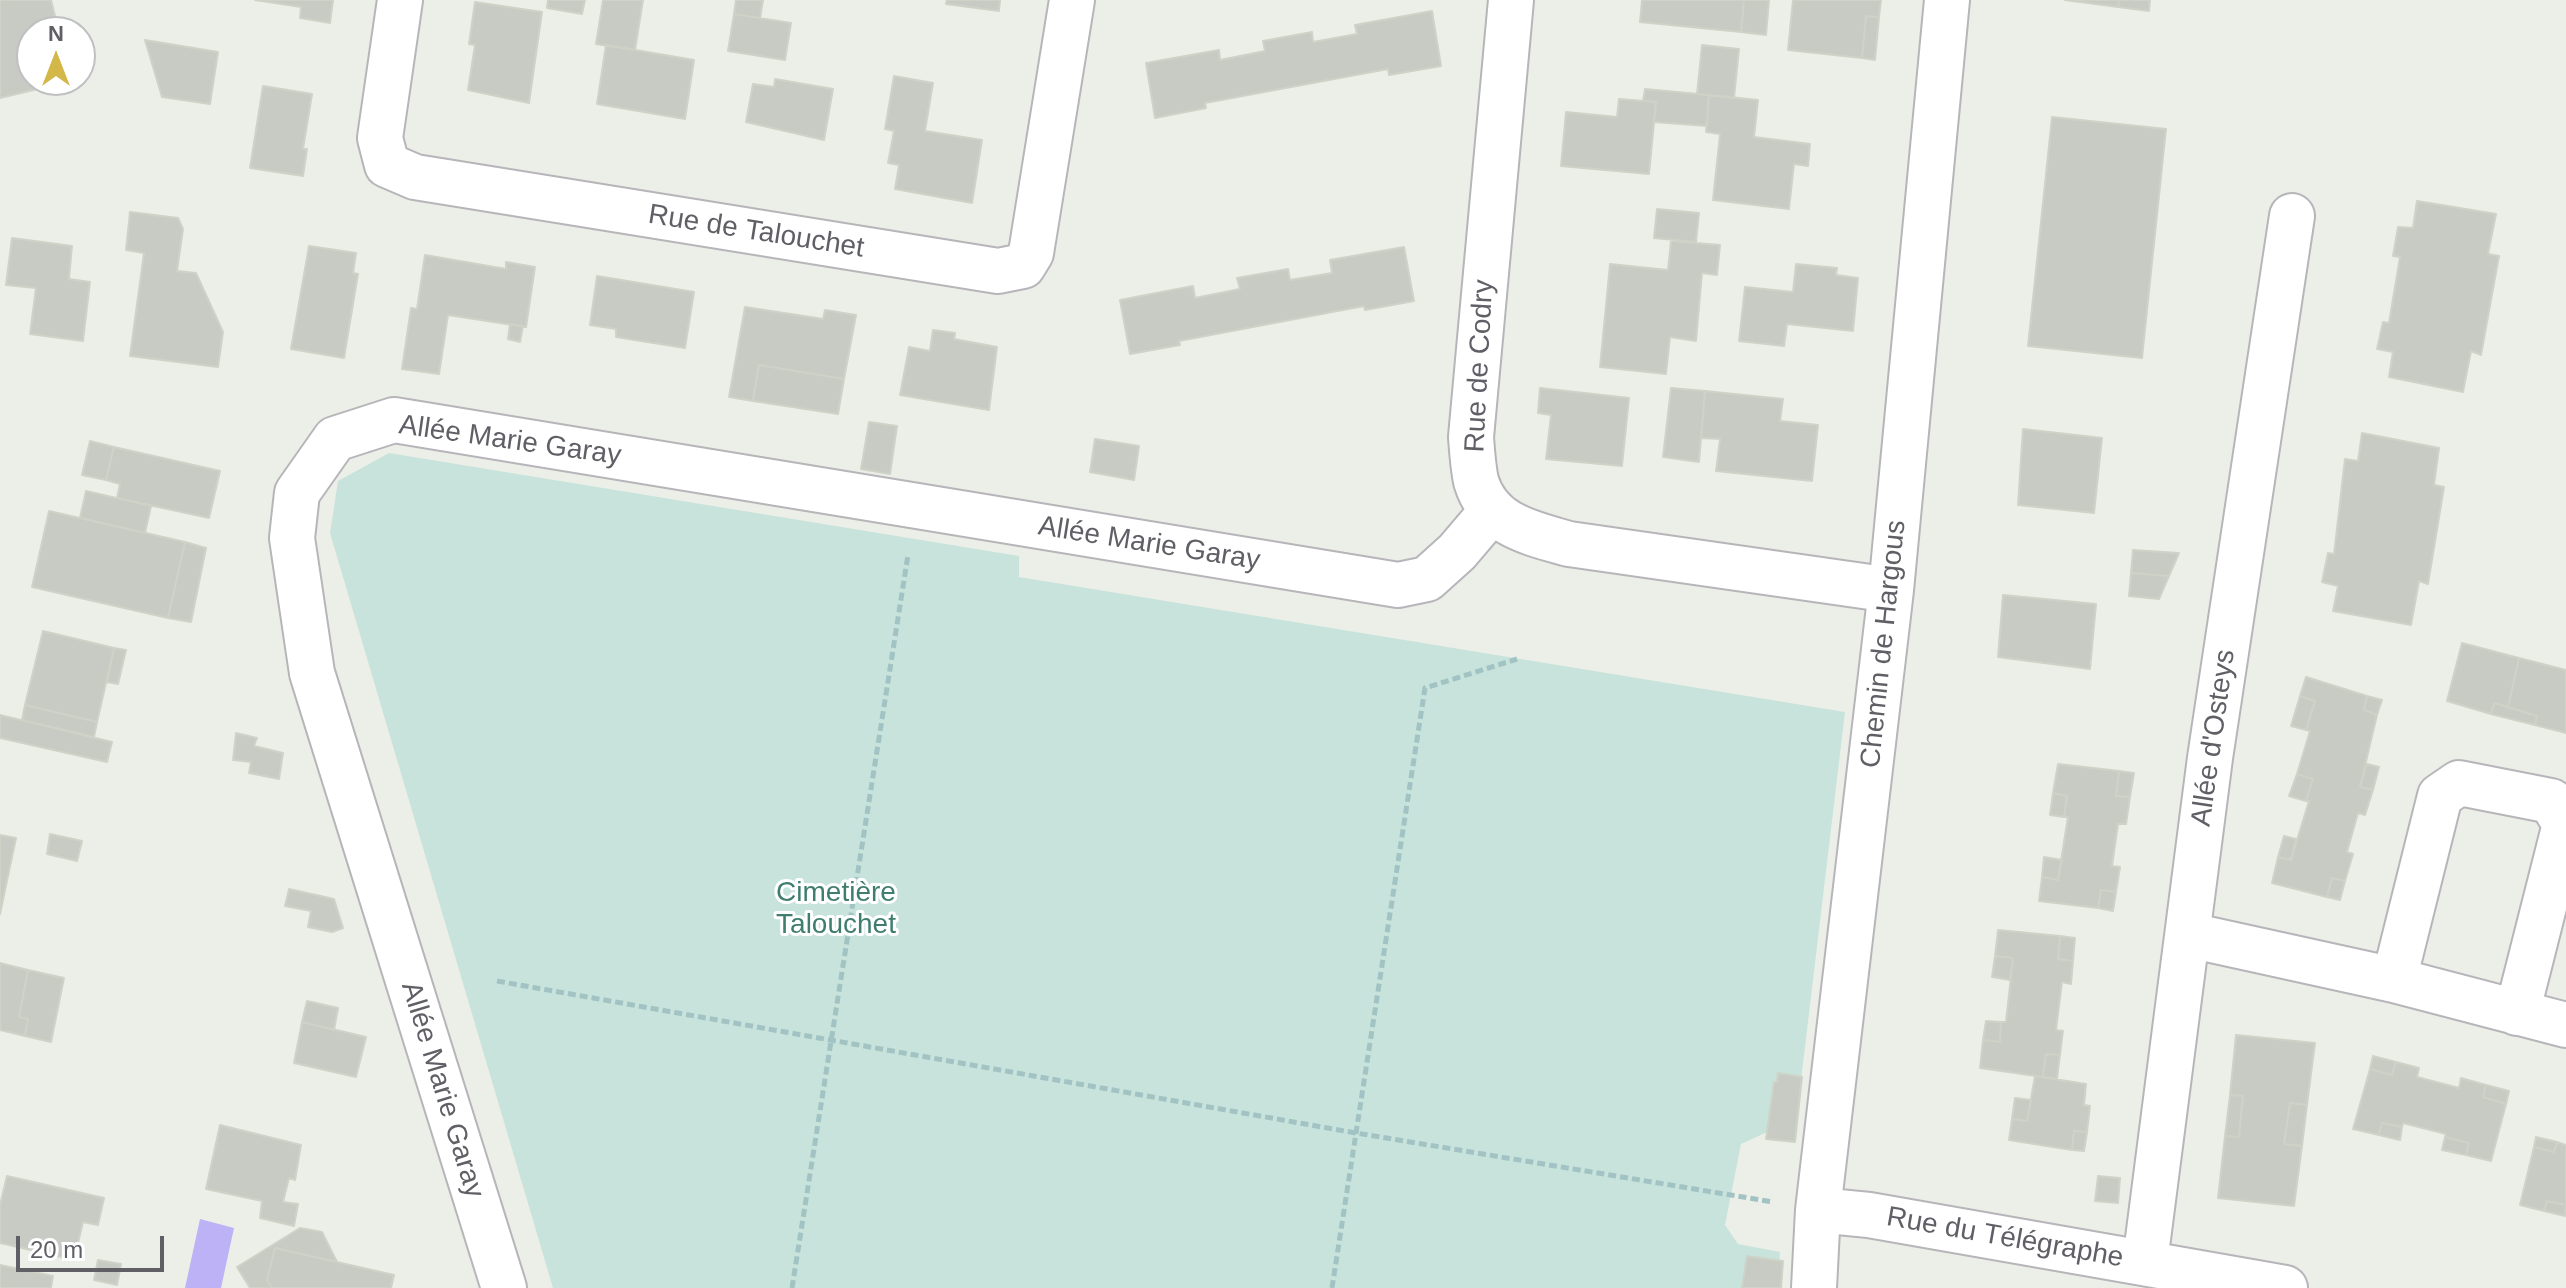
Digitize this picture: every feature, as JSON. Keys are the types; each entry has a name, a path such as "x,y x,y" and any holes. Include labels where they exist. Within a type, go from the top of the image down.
{"street":[{"name":"Rue de Talouchet","path":"400,0 380,138 387,165 415,177 998,271 1023,266 1031,253 1072,0"},
{"name":"Rue de Codry","path":"1491,512 1477,481 1471,437 1511,0"},
{"name":"Chemin de Hargous","path":"1814,1288 1818,1210 1891,590 1947,0"},
{"name":"Allée d'Osteys","path":"2145,1262 2212,742 2292,216"},
{"name":"Allée Marie Garay","path":"504,1288 312,673 292,538 297,493 335,439 394,420 1398,585 1427,579 1457,552 1491,512"},
{"path":"1491,512 1518,529 1569,544 1891,590"},
{"path":"2394,980 2440,796 2459,783 2551,801 2565,824 2517,1013"},
{"path":"2189,935 2394,980 2566,1025"},
{"name":"Rue du Télégraphe","path":"1818,1210 1844,1211 2285,1288"}],"path":[{"path":"792,1288 908,555"},
{"path":"1332,1288 1425,688 1517,659"},
{"path":"497,981 1356,1133 1818,1210"}],"green space":[{"name":"Cimetière Talouchet","path":"389,453 1019,556 1019,577 1845,712 1794,1139 1765,1133 1741,1144 1725,1225 1738,1244 1780,1252 1777,1288 553,1288 330,533 338,481"}],"shaded area":[{"path":"200,1219 234,1228 221,1288 185,1288"}],"building":[{"path":"0,0 51,0 55,16 16,16 16,94 0,98"},
{"path":"255,0 333,0 330,23 300,18 301,7"},
{"path":"548,0 585,0 582,14 547,8"},
{"path":"603,0 643,0 635,50 596,44"},
{"path":"736,0 763,0 760,18 734,14"},
{"path":"947,0 1000,0 999,11 946,4"},
{"path":"1642,0 1744,0 1741,32 1640,22"},
{"path":"1744,0 1769,0 1766,35 1741,32"},
{"path":"1793,0 1881,0 1879,17 1866,16 1862,58 1788,50"},
{"path":"2065,0 2119,0 2118,7"},
{"path":"2119,0 2150,0 2149,11 2118,7"},
{"path":"475,2 542,12 529,103 468,90 475,45 469,44"},
{"path":"1432,11 1441,66 1389,75 1388,69 1205,103 1206,108 1155,118 1146,63 1219,50 1220,60 1265,51 1263,41 1312,32 1313,42 1357,34 1355,25"},
{"path":"734,14 791,23 785,60 728,51"},
{"path":"1866,16 1879,17 1875,60 1862,58"},
{"path":"145,40 218,52 210,104 162,97"},
{"path":"606,45 694,60 685,119 597,104"},
{"path":"1702,45 1739,49 1734,98 1697,94"},
{"path":"894,76 933,83 925,131 982,140 972,203 895,189 899,165 888,163 894,131 885,129"},
{"path":"775,79 833,89 824,140 746,122 753,84 774,87"},
{"path":"263,86 312,94 303,149 307,149 303,176 250,168"},
{"path":"1645,89 1709,95 1707,126 1654,122 1656,102 1643,101"},
{"path":"1709,95 1758,100 1754,137 1810,144 1808,166 1794,164 1789,209 1713,200 1720,134 1706,132"},
{"path":"1619,99 1656,102 1649,174 1561,166 1566,112 1617,117"},
{"path":"2052,117 2166,129 2142,358 2028,346"},
{"path":"2417,201 2496,214 2488,254 2499,256 2481,355 2471,351 2463,392 2389,377 2393,352 2377,349 2383,322 2389,323 2400,257 2393,256 2398,227 2413,228"},
{"path":"1657,209 1699,213 1696,242 1654,238"},
{"path":"130,212 178,218 183,229 177,271 196,273 223,332 218,367 130,356 144,253 126,250"},
{"path":"12,238 72,246 69,279 90,282 83,341 30,334 36,288 6,285"},
{"path":"1671,241 1720,245 1717,275 1702,273 1696,341 1670,337 1666,374 1600,367 1610,264 1668,270"},
{"path":"309,246 356,253 353,273 358,274 344,358 291,349"},
{"path":"1404,247 1414,301 1365,310 1364,306 1179,341 1180,345 1130,354 1120,300 1193,286 1195,298 1240,289 1237,278 1288,269 1290,280 1332,273 1330,260"},
{"path":"425,255 506,269 506,262 535,267 526,327 448,315 439,374 402,369 411,308 417,309"},
{"path":"1796,264 1837,268 1836,275 1858,278 1853,331 1787,324 1784,346 1739,341 1745,287 1793,292"},
{"path":"597,276 694,292 685,348 616,337 616,329 590,325"},
{"path":"745,307 823,319 825,310 856,315 844,379 759,365 753,401 729,397"},
{"path":"510,324 523,326 520,342 508,339"},
{"path":"933,330 955,333 954,339 997,347 989,410 900,395 909,347 930,351"},
{"path":"759,365 844,379 838,414 753,401"},
{"path":"1540,388 1629,398 1622,466 1546,459 1551,415 1538,413"},
{"path":"1671,388 1705,391 1699,462 1663,457"},
{"path":"1705,391 1783,399 1780,421 1818,425 1812,481 1716,471 1720,439 1701,438"},
{"path":"869,422 897,426 890,474 861,469"},
{"path":"2023,429 2102,438 2094,513 2018,505"},
{"path":"2362,433 2439,448 2434,485 2444,487 2428,584 2419,581 2411,625 2333,611 2338,586 2322,582 2328,553 2334,554 2345,459 2358,461"},
{"path":"1095,439 1139,446 1134,480 1090,472"},
{"path":"90,441 114,447 106,480 82,475"},
{"path":"114,447 220,471 209,518 117,498 120,484 106,480"},
{"path":"86,491 151,506 145,533 80,518"},
{"path":"49,511 185,542 168,618 32,587"},
{"path":"185,542 206,548 191,622 168,618"},
{"path":"2133,550 2179,553 2169,576 2131,573"},
{"path":"2131,573 2169,576 2159,599 2129,596"},
{"path":"2003,595 2096,604 2090,669 1998,657"},
{"path":"43,631 114,648 97,722 25,705"},
{"path":"2462,643 2519,658 2508,707 2494,703 2491,714 2447,701"},
{"path":"114,648 126,650 118,684 107,682"},
{"path":"2519,658 2566,670 2566,733 2535,725 2537,716 2508,707"},
{"path":"2306,677 2367,696 2364,710 2377,715 2360,787 2373,790 2365,815 2358,813 2347,852 2353,854 2345,881 2332,878 2327,897 2272,883 2278,857 2291,860 2313,779 2297,774 2315,701 2300,696"},
{"path":"2300,696 2315,701 2306,730 2291,726"},
{"path":"2367,696 2382,700 2377,715 2364,710"},
{"path":"2494,703 2537,716 2535,725 2491,714"},
{"path":"25,705 97,722 94,737 22,720"},
{"path":"0,715 112,742 107,762 0,738"},
{"path":"236,733 257,738 254,746 283,753 279,779 249,773 251,762 233,760"},
{"path":"2058,764 2119,771 2116,796 2130,797 2126,824 2118,824 2112,866 2120,867 2116,892 2101,890 2098,908 2039,901 2042,877 2058,880 2068,817 2064,817 2067,796 2053,793"},
{"path":"2367,764 2379,767 2373,790 2360,787"},
{"path":"2119,771 2134,773 2130,797 2116,796"},
{"path":"2297,774 2313,779 2306,801 2289,796"},
{"path":"2053,793 2067,796 2064,817 2050,815"},
{"path":"50,834 82,841 77,861 47,854"},
{"path":"0,835 16,838 0,914"},
{"path":"2284,836 2296,839 2291,860 2278,857"},
{"path":"2044,857 2062,860 2058,880 2042,877"},
{"path":"2332,878 2345,881 2340,900 2327,897"},
{"path":"289,889 334,899 343,928 332,932 308,927 311,911 285,906"},
{"path":"2101,890 2116,892 2113,911 2098,908"},
{"path":"1998,930 2060,936 2058,959 2073,961 2071,984 2062,982 2056,1030 2063,1031 2060,1055 2046,1054 2043,1077 1980,1068 1983,1040 2000,1042 2001,1022 2006,1022 2013,958 1995,956"},
{"path":"2060,936 2075,938 2073,961 2058,959"},
{"path":"1995,956 2013,958 2010,980 1992,977"},
{"path":"0,963 28,970 19,1017 28,1019 25,1036 0,1030"},
{"path":"28,970 64,978 51,1042 25,1036 28,1019 19,1017"},
{"path":"307,1001 338,1008 334,1030 302,1022"},
{"path":"1986,1021 2001,1022 2000,1042 1983,1040"},
{"path":"302,1022 366,1037 356,1077 294,1063"},
{"path":"2236,1035 2315,1043 2307,1105 2290,1103 2284,1144 2302,1146 2294,1206 2218,1198 2225,1136 2239,1137 2243,1096 2230,1095"},
{"path":"2046,1054 2060,1055 2057,1079 2043,1077"},
{"path":"2373,1056 2396,1062 2392,1075 2370,1069"},
{"path":"2396,1062 2419,1068 2417,1077 2459,1088 2461,1078 2486,1085 2483,1097 2506,1104 2491,1161 2466,1155 2469,1143 2403,1123 2402,1127 2382,1123 2379,1135 2353,1129 2370,1069 2392,1075"},
{"path":"1778,1073 1802,1077 1795,1142 1766,1139"},
{"path":"2035,1076 2086,1084 2084,1105 2090,1106 2087,1132 2074,1131 2072,1150 2009,1140 2012,1119 2027,1121"},
{"path":"2486,1085 2509,1091 2506,1104 2483,1097"},
{"path":"2230,1095 2243,1096 2239,1137 2225,1136"},
{"path":"2015,1098 2031,1100 2027,1121 2012,1119"},
{"path":"2290,1103 2307,1105 2302,1146 2284,1144"},
{"path":"2382,1123 2402,1127 2400,1140 2379,1135"},
{"path":"220,1125 301,1145 295,1180 289,1178 283,1202 298,1204 294,1226 260,1218 262,1201 206,1189"},
{"path":"2074,1131 2087,1132 2084,1151 2072,1150"},
{"path":"2445,1137 2469,1143 2466,1155 2442,1150"},
{"path":"2536,1137 2557,1142 2554,1152 2534,1147"},
{"path":"2557,1142 2566,1145 2566,1205 2547,1201 2544,1211 2520,1205 2534,1147 2554,1152"},
{"path":"7,1176 104,1198 98,1225 83,1222 74,1260 0,1243 0,1205"},
{"path":"2098,1176 2120,1178 2118,1203 2095,1201"},
{"path":"2547,1201 2566,1205 2565,1216 2544,1211"},
{"path":"300,1228 322,1232 337,1262 275,1248 267,1280 272,1288 250,1288 237,1267"},
{"path":"275,1248 394,1275 391,1288 272,1288 267,1280"},
{"path":"1747,1256 1783,1261 1781,1288 1742,1288"},
{"path":"98,1260 121,1264 117,1285 94,1280"},
{"path":"0,1265 53,1276 51,1288 0,1288"}]}
